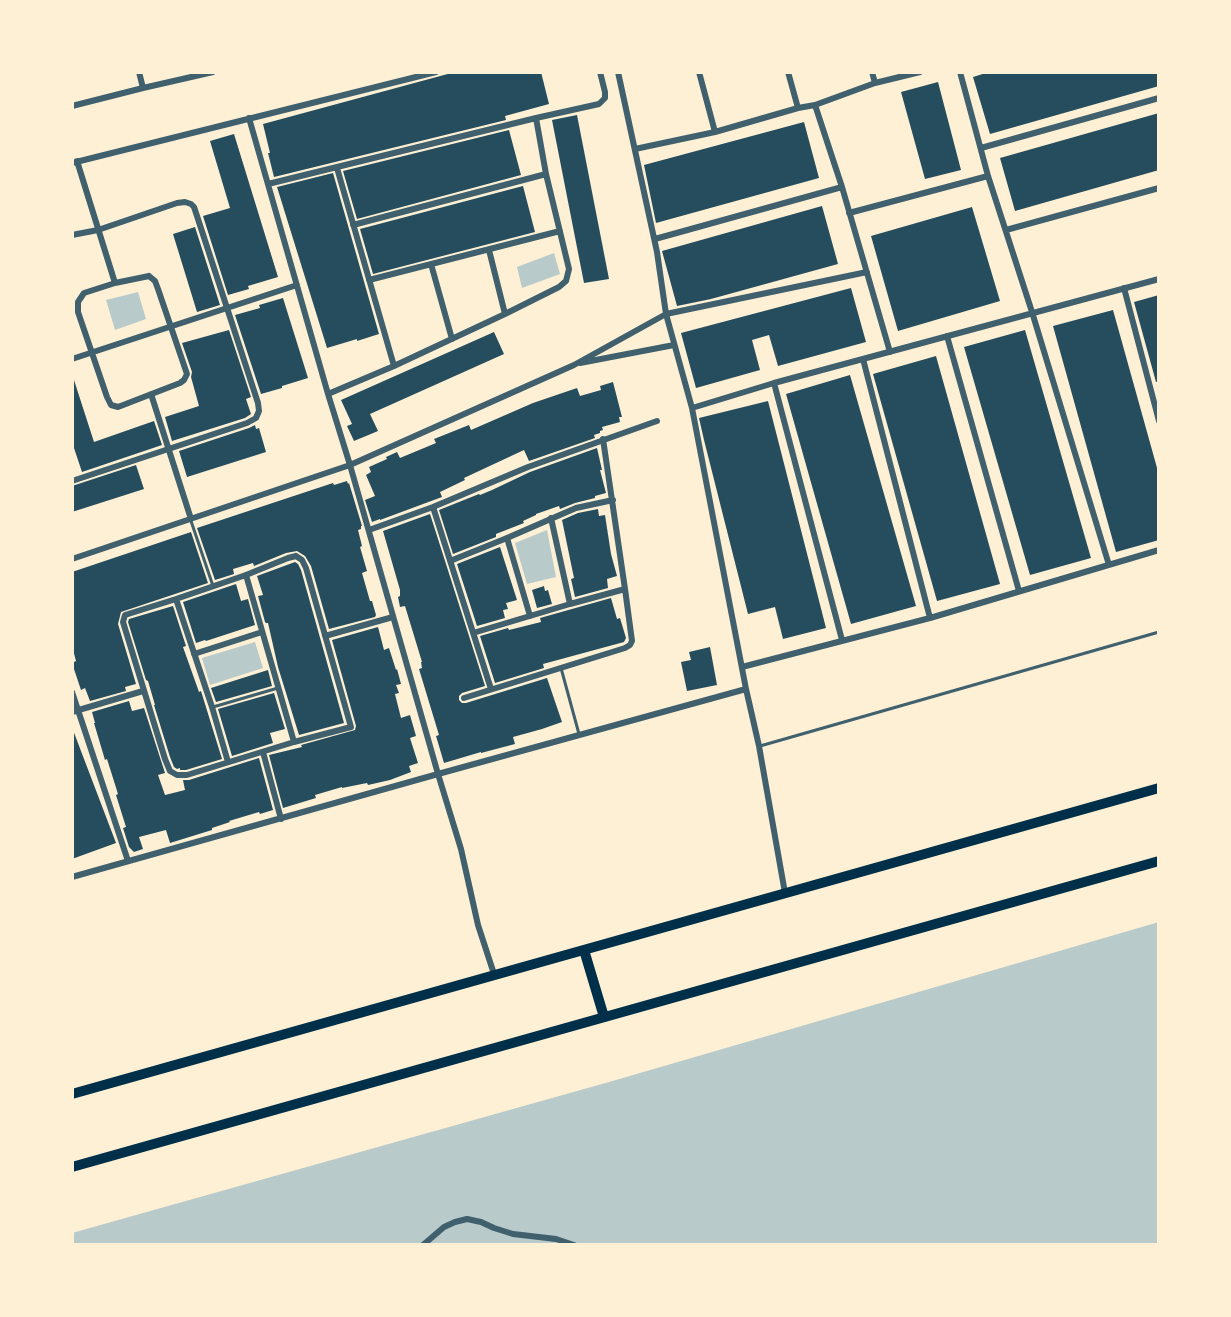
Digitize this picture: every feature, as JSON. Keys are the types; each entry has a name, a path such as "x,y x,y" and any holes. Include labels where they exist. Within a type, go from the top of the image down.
{"highway":[{"path":"72,1094 1159,788"},
{"path":"72,1167 1159,861"},
{"path":"584,950 604,1017"}],"street":[{"path":"139,72 143,88"},
{"path":"72,106 213,72"},
{"path":"115,284 75,162 436,72"},
{"path":"268,184 599,104 605,98 600,72"},
{"path":"618,72 655,239 666,314 692,408 759,746 785,893"},
{"path":"699,72 715,132"},
{"path":"788,72 798,108"},
{"path":"872,72 875,83"},
{"path":"635,149 715,132 815,105 875,83 920,72"},
{"path":"960,72 988,176 1109,565"},
{"path":"981,148 1159,98"},
{"path":"815,105 842,187 890,352"},
{"path":"249,118 461,849 478,925 494,974"},
{"path":"328,394 505,314 559,287 566,280 569,269 546,174 536,118"},
{"path":"337,168 394,366"},
{"path":"353,225 546,174"},
{"path":"849,213 988,176"},
{"path":"655,239 842,187"},
{"path":"1005,230 1159,188"},
{"path":"72,235 98,230 177,203 191,204 197,216 259,411 256,418 247,423 169,450 73,481 72,472"},
{"path":"369,280 560,231"},
{"path":"489,250 505,314"},
{"path":"431,264 452,339"},
{"path":"72,559 350,465 573,365 666,314 867,272"},
{"path":"144,277 152,278 159,290 187,374 180,383 118,407 111,405 107,397 78,312 78,302 84,293 115,284 144,277"},
{"path":"692,408 774,383 1159,279"},
{"path":"72,358 297,285"},
{"path":"1124,288 1159,421"},
{"path":"947,336 1019,591"},
{"path":"573,365 674,345"},
{"path":"863,359 930,618"},
{"path":"774,383 842,640"},
{"path":"151,394 191,519"},
{"path":"369,530 433,507 528,466 657,421"},
{"path":"464,698 630,645 632,641 603,440"},
{"path":"450,561 576,508 613,500"},
{"path":"433,507 491,689"},
{"path":"551,518 570,604"},
{"path":"507,538 530,616"},
{"path":"742,667 930,618 1159,550"},
{"path":"296,556 302,560 351,728 294,742 187,775 177,775 170,771 165,759 123,622 125,615 246,575 288,558 296,556"},
{"path":"246,575 294,742"},
{"path":"473,633 625,589"},
{"path":"176,600 228,762"},
{"path":"325,636 393,617"},
{"path":"194,654 262,632"},
{"path":"72,877 746,689"},
{"path":"75,711 143,691"},
{"path":"72,692 75,711 128,861"},
{"path":"263,752 281,819"},
{"path":"423,1245 444,1227 467,1219 513,1234 542,1236 574,1245"}],"lane":[{"path":"191,519 213,586"},
{"path":"759,746 1159,632"},
{"path":"561,668 579,736"},
{"path":"212,707 278,688"}],"shaded area":[{"path":"554,253 560,274 522,288 517,267"},
{"path":"138,292 146,319 115,330 106,300"},
{"path":"547,530 556,577 527,584 515,543"},
{"path":"255,642 263,668 210,685 202,658"},
{"path":"1159,922 1159,1245 72,1245 72,1233 609,1082"}],"building":[{"path":"455,72 541,72 549,104 505,116 506,120 274,177 263,124"},
{"path":"989,72 1159,72 1159,86 990,134 973,77"},
{"path":"938,82 961,170 925,179 901,92"},
{"path":"1159,113 1159,170 1015,211 1000,158"},
{"path":"577,115 609,279 584,283 552,120"},
{"path":"804,122 819,178 656,223 644,165"},
{"path":"509,130 521,175 357,219 343,171"},
{"path":"234,134 278,277 228,295 203,216 230,208 210,141"},
{"path":"333,173 379,334 327,348 277,187"},
{"path":"523,186 535,232 373,274 360,229"},
{"path":"822,206 838,264 711,299 677,306 662,251"},
{"path":"972,207 1000,301 898,331 871,236"},
{"path":"195,227 220,305 197,312 173,234"},
{"path":"851,288 866,342 778,366 769,335 752,340 760,370 696,388 681,333"},
{"path":"1159,295 1159,381 1156,382 1134,302"},
{"path":"283,298 308,378 261,394 235,315"},
{"path":"1113,310 1159,475 1159,540 1116,552 1053,326"},
{"path":"229,330 251,397 246,399 251,414 245,418 172,441 165,417 199,406 191,377 192,372 182,343"},
{"path":"1025,330 1091,558 1030,575 964,347"},
{"path":"494,332 504,354 370,414 378,431 354,441 347,426 352,424 341,400"},
{"path":"936,356 1000,584 937,601 873,374"},
{"path":"850,375 916,606 851,624 786,394"},
{"path":"72,380 74,380 94,442 154,421 162,445 82,472 72,442"},
{"path":"613,382 622,417 619,417 620,422 602,427 603,430 600,433 594,435 595,438 529,461 524,450 464,478 465,480 440,492 442,497 372,522 365,500 375,496 366,475 371,472 369,467 387,459 386,457 397,452 400,458 436,443 434,439 469,425 471,430 533,403 577,388 580,396 601,390 600,386"},
{"path":"768,401 826,628 783,639 775,607 748,614 699,418"},
{"path":"255,425 256,429 259,428 266,452 187,477 179,451"},
{"path":"597,448 606,493 560,509 559,506 536,514 523,521 524,523 496,534 496,537 453,554 439,510 492,490 530,472"},
{"path":"136,465 144,489 72,512 72,486"},
{"path":"347,481 362,526 358,530 367,571 362,573 375,617 329,629 311,566 305,556 297,551 254,566 253,563 233,569 234,574 215,580 197,528 333,483 334,485"},
{"path":"598,509 599,516 605,515 617,576 607,579 608,588 575,597 571,579 574,578 562,520 578,513"},
{"path":"430,514 485,686 462,693 459,700 466,703 547,678 562,722 513,737 515,744 444,763 436,736 439,735 419,669 422,668 422,662 405,606 400,607 398,597 400,590 383,531"},
{"path":"191,532 208,583 121,612 118,624 136,684 125,687 126,691 90,701 85,688 81,690 72,663 76,661 72,646 72,572"},
{"path":"500,547 517,600 506,603 508,609 503,610 505,618 477,626 457,564"},
{"path":"295,562 301,570 344,723 299,735 278,667 268,623 265,622 258,596 263,595 257,576"},
{"path":"236,584 241,601 248,599 255,625 196,643 183,602"},
{"path":"544,586 545,591 548,590 552,604 537,608 532,590"},
{"path":"611,598 626,638 624,642 543,664 544,668 495,683 480,636 541,622 540,618"},
{"path":"173,606 186,646 183,647 199,692 201,691 222,759 186,770 174,767 170,757 128,622 129,619"},
{"path":"378,627 384,650 389,648 397,669 401,684 396,685 399,693 395,694 401,718 410,715 416,736 410,738 418,763 409,766 411,772 390,780 342,787 283,808 269,755 355,730 356,726 332,640"},
{"path":"710,647 717,685 687,691 681,662 691,660 689,652"},
{"path":"268,670 272,686 216,702 211,688"},
{"path":"274,693 285,729 270,733 273,743 232,756 218,709"},
{"path":"129,701 132,711 144,708 165,773 158,775 165,795 185,790 183,780 259,758 273,810 229,821 212,830 170,843 166,830 139,837 143,849 134,852 129,847 123,828 126,827 116,795 118,794 107,759 105,760 92,712"},
{"path":"72,730 116,843 72,859"}]}
